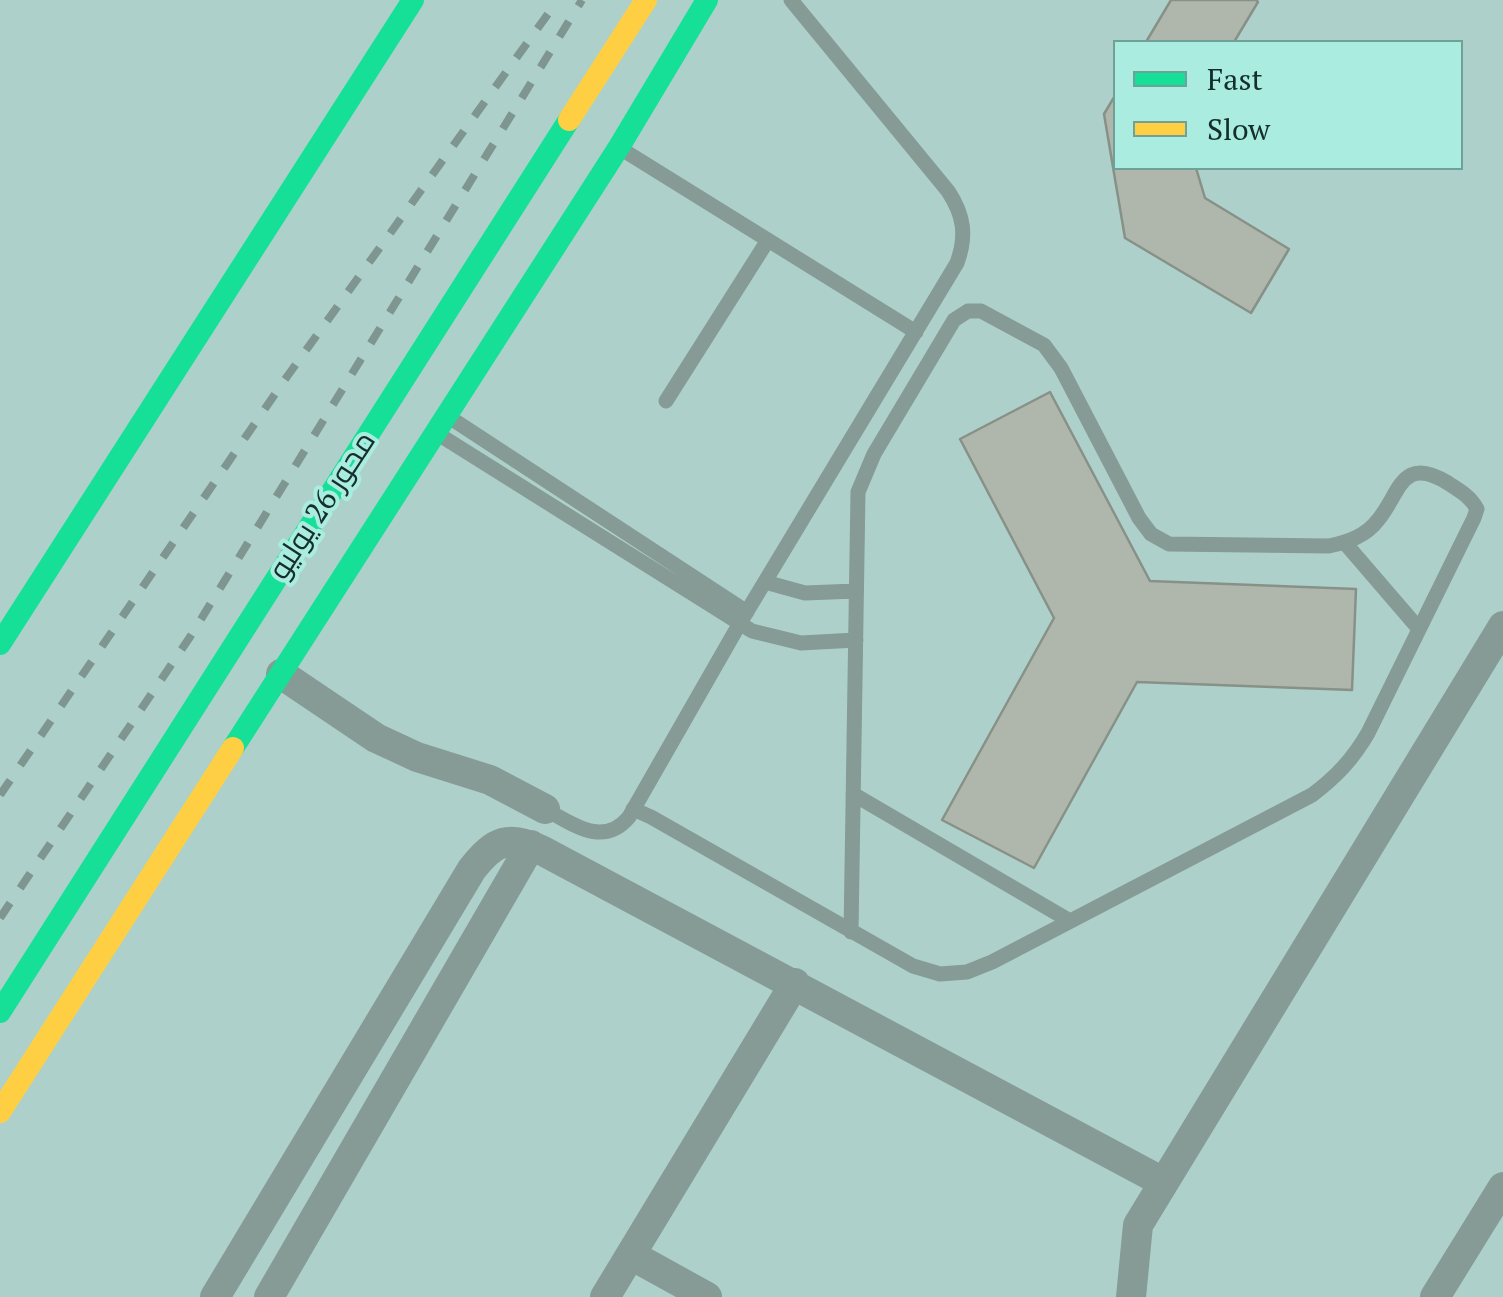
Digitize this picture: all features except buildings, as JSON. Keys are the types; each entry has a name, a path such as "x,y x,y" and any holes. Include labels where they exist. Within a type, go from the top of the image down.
{"main road":[{"path":"0,644 413,0"},
{"name":"محور 26 يوليو","path":"0,1012 646,0"},
{"path":"0,1112 619,148 707,0"}],"street":[{"path":"1132,1297 1138,1224 1503,626"},
{"path":"281,674 386,744 490,780 545,809"},
{"path":"215,1297 472,869 498,843 513,839 796,983 1162,1182"},
{"path":"269,1297 531,845"},
{"path":"606,1297 796,983"},
{"path":"1442,1294 1503,1187"},
{"path":"631,1255 707,1297"}],"lane":[{"path":"545,809 598,834 616,829 633,809 958,263 964,234 962,218 948,191 791,0"},
{"path":"619,148 916,332"},
{"path":"666,401 768,240"},
{"path":"633,809 851,932 913,966 940,974 967,972 1312,795 1335,778 1354,758 1368,733 1474,518 1477,509 1471,498 1435,476 1414,474 1398,482 1378,522 1345,543 1169,544 1151,534 1139,518 1062,368 1044,344 981,312 968,311 954,320 874,454 858,492 851,932"},
{"path":"442,425 784,641 856,640"},
{"path":"1345,543 1419,629"},
{"path":"765,582 804,593 856,591"},
{"path":"853,794 1070,921"}],"railway":[{"path":"0,795 286,378 558,0"},
{"path":"0,918 190,637 582,0"}],"traffic: fast":[{"path":"0,644 413,0"},
{"path":"233,748 619,147 707,0"},
{"path":"0,1012 569,120"}],"traffic: slow":[{"path":"569,120 646,0"},
{"path":"0,1112 233,748"}]}
